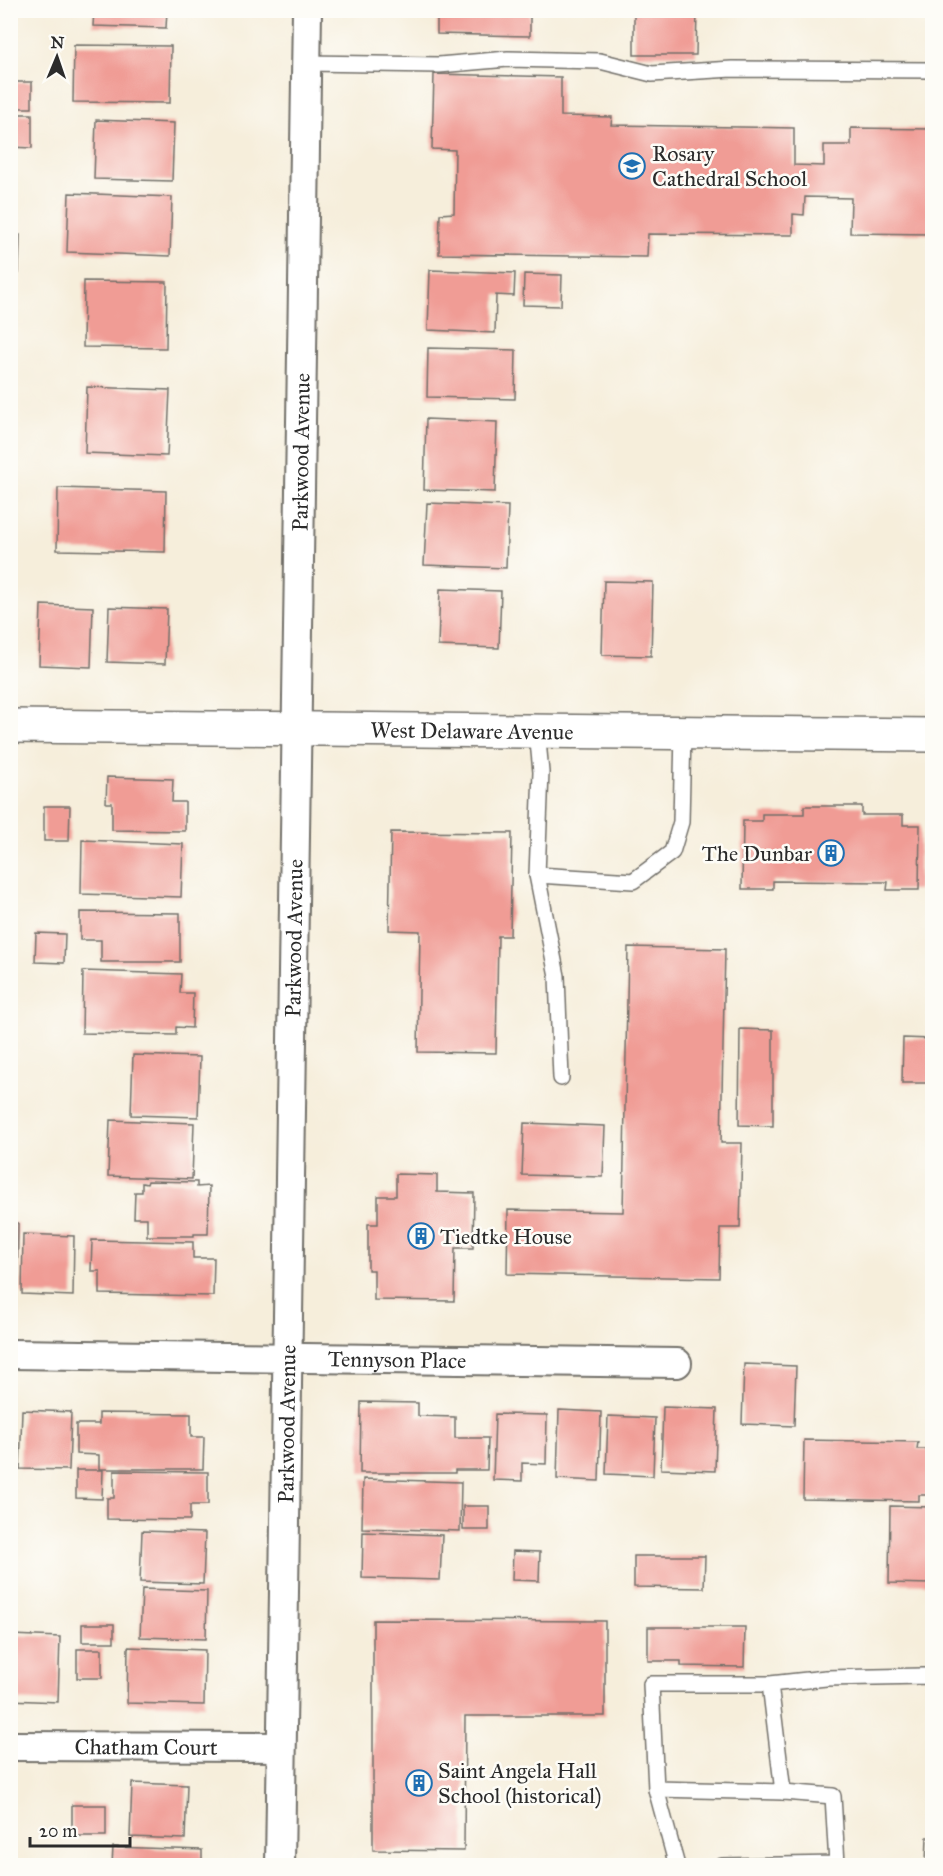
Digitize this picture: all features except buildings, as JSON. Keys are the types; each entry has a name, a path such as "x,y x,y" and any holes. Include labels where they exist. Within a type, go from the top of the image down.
{"street":[{"name":"Parkwood Avenue","path":"280,1866 307,10"},
{"name":"West Delaware Avenue","path":"10,726 933,735"},
{"name":"Tennyson Place","path":"10,1354 677,1363"},
{"name":"Chatham Court","path":"10,1746 281,1747"}],"lane":[{"path":"307,63 439,65 508,59 600,61 652,74 732,69 933,70"},
{"path":"537,731 541,772 537,875 557,976 561,1078"},
{"path":"537,875 633,881 672,852 681,822 683,732"},
{"path":"677,1866 656,1789 651,1684 770,1684 826,1678 924,1676 933,1678"},
{"path":"770,1684 783,1792"},
{"path":"656,1789 783,1792 833,1796 837,1864 722,1866"}],"place":[{"name":"Rosary Cathedral School","path":"632,166"},
{"name":"The Dunbar","path":"831,853"},
{"name":"Tiedtke House","path":"421,1236"},
{"name":"Saint Angela Hall School (historical)","path":"419,1783"}]}
